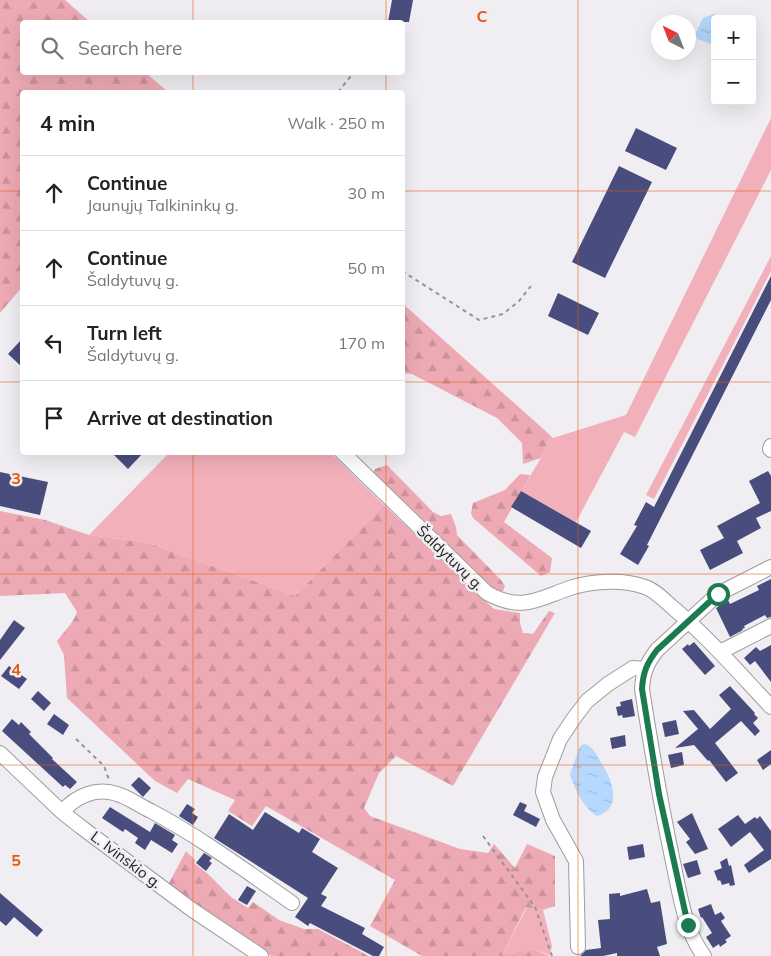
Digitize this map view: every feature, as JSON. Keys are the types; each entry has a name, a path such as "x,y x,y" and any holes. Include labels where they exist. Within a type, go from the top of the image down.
{"street":[{"name":"Šaldytuvų g.","path":"345,455 487,593 499,600 516,603 533,602 574,587 595,582 613,582 645,587 656,593 688,620 771,707"},
{"path":"704,956 693,940 688,925 660,803 642,689 644,669 657,650 718,594 771,567"},
{"path":"720,652 771,626"},
{"path":"578,947 576,861 554,820 543,792 545,777 560,739 587,701 608,684 633,668 639,667 644,669"},
{"name":"L. Ivinskio g.","path":"0,753 62,812 191,909 261,956"},
{"path":"62,812 69,804 92,792 116,793 175,824 292,903"}],"path":[{"path":"340,90 352,75"},
{"path":"405,273 479,320 503,314 519,301 531,286"},
{"path":"76,739 104,766 109,778 108,793"},
{"path":"483,836 535,907 552,956"}],"shaded area":[{"path":"771,118 771,170 635,437 624,432 576,522 521,491 541,458 550,435 553,438 626,415"},
{"path":"771,256 771,271 654,499 646,495"},
{"path":"167,455 333,455 384,505 295,596 149,543 89,535"},
{"path":"527,907 543,910 552,946 550,955 532,949 502,955"}],"green space":[{"path":"0,0 65,0 88,20 20,20 20,75 148,75 166,90 20,90 20,289 0,313"},
{"path":"405,306 550,435 541,458 523,464 522,443 497,418 412,374 405,373"},
{"path":"387,465 433,512 441,516 451,514 457,535 501,580 505,586 503,591 494,591 372,475 375,469"},
{"path":"520,474 530,475 504,522 552,558 550,572 541,576 473,518 471,513 473,503 505,490"},
{"path":"384,505 494,609 520,613 523,633 533,634 549,611 555,613 453,786 396,756 379,773 364,808 370,816 460,849 488,853 494,844 515,868 527,844 555,856 555,906 543,910 526,907 502,955 532,949 550,956 422,956 370,926 395,880 266,806 252,826 228,811 235,800 188,779 177,793 155,781 67,698 64,655 57,641 71,624 77,612 65,593 0,596 0,511 45,520 89,535 149,543 295,596"},
{"path":"186,851 196,861 194,863 231,897 248,908 253,902 279,920 304,929 318,929 369,956 271,956 168,885"}],"water":[{"path":"711,15 711,44 697,39 696,36 696,32 703,18"},
{"path":"586,744 594,750 607,773 613,790 611,806 606,812 598,816 593,814 585,805 577,792 570,774 581,745"}],"building":[{"path":"392,0 413,0 409,22 405,22 405,20 388,20"},
{"path":"636,128 677,148 666,170 625,151"},
{"path":"619,166 652,182 605,278 572,262"},
{"path":"771,276 771,300 638,565 620,554 637,526 634,525 646,502 654,507"},
{"path":"558,293 599,313 588,335 548,316"},
{"path":"20,341 20,365 8,354"},
{"path":"114,455 141,455 128,469"},
{"path":"768,471 771,476 771,511 756,518 761,528 737,541 743,553 710,570 700,550 724,538 717,526 760,503 749,481"},
{"path":"0,472 48,482 40,515 0,506"},
{"path":"521,491 591,531 581,548 511,507"},
{"path":"771,579 771,617 767,618 765,615 744,626 743,630 730,637 716,608 728,600 730,604 759,590 757,586"},
{"path":"14,620 25,628 0,660 0,640"},
{"path":"694,642 715,666 705,675 682,649"},
{"path":"771,645 771,682 755,661 750,665 744,658 756,647 760,651"},
{"path":"9,666 27,679 19,689 1,676"},
{"path":"730,686 755,713 758,718 753,723 760,731 755,736 741,721 715,743 738,773 726,782 709,760 694,745 675,748 698,729 683,711 694,710 710,729 731,709 719,695"},
{"path":"38,691 51,703 44,711 31,699"},
{"path":"632,699 635,716 623,718 622,715 618,716 616,707 621,706 620,702"},
{"path":"54,714 69,725 63,735 47,724"},
{"path":"12,719 19,725 21,722 31,732 29,734 52,759 77,782 70,789 65,785 63,787 2,731"},
{"path":"676,720 679,734 665,737 662,723"},
{"path":"625,735 626,746 612,749 610,738"},
{"path":"771,750 771,764 763,770 757,760"},
{"path":"682,752 684,765 671,768 668,755"},
{"path":"139,777 151,788 143,797 131,785"},
{"path":"520,802 527,805 524,811 540,819 536,827 513,815"},
{"path":"187,804 195,809 192,813 198,817 193,825 179,816"},
{"path":"110,807 150,832 155,823 175,835 172,840 178,844 172,853 151,840 145,850 135,843 138,838 125,829 123,832 102,818"},
{"path":"265,812 299,833 302,828 320,839 312,852 338,868 321,894 327,897 321,906 365,928 362,934 384,947 379,956 373,956 310,923 308,926 295,917 308,898 214,838 229,814 253,830"},
{"path":"692,813 708,849 695,854 686,842 690,839 677,822"},
{"path":"738,815 745,824 760,816 771,831 771,859 749,873 744,865 764,850 750,832 731,847 718,829"},
{"path":"643,844 645,857 629,860 627,847"},
{"path":"204,853 212,858 209,861 212,863 206,871 196,863"},
{"path":"727,858 729,866 731,865 735,885 730,886 729,883 722,885 714,871 722,868 720,862"},
{"path":"697,860 701,874 688,878 683,864"},
{"path":"247,886 256,891 247,905 238,900"},
{"path":"647,889 651,903 660,901 667,944 657,947 660,956 617,956 617,953 603,956 580,956 586,950 601,948 598,920 610,919 609,894 620,893 620,896"},
{"path":"0,893 43,930 37,937 14,917 6,926 0,921"},
{"path":"711,904 715,915 721,912 725,918 721,921 731,936 720,947 719,944 713,948 706,937 712,933 701,918 698,909"}],"route":[{"path":"688,925 659,794 642,689 644,669 657,650 718,594"}]}
